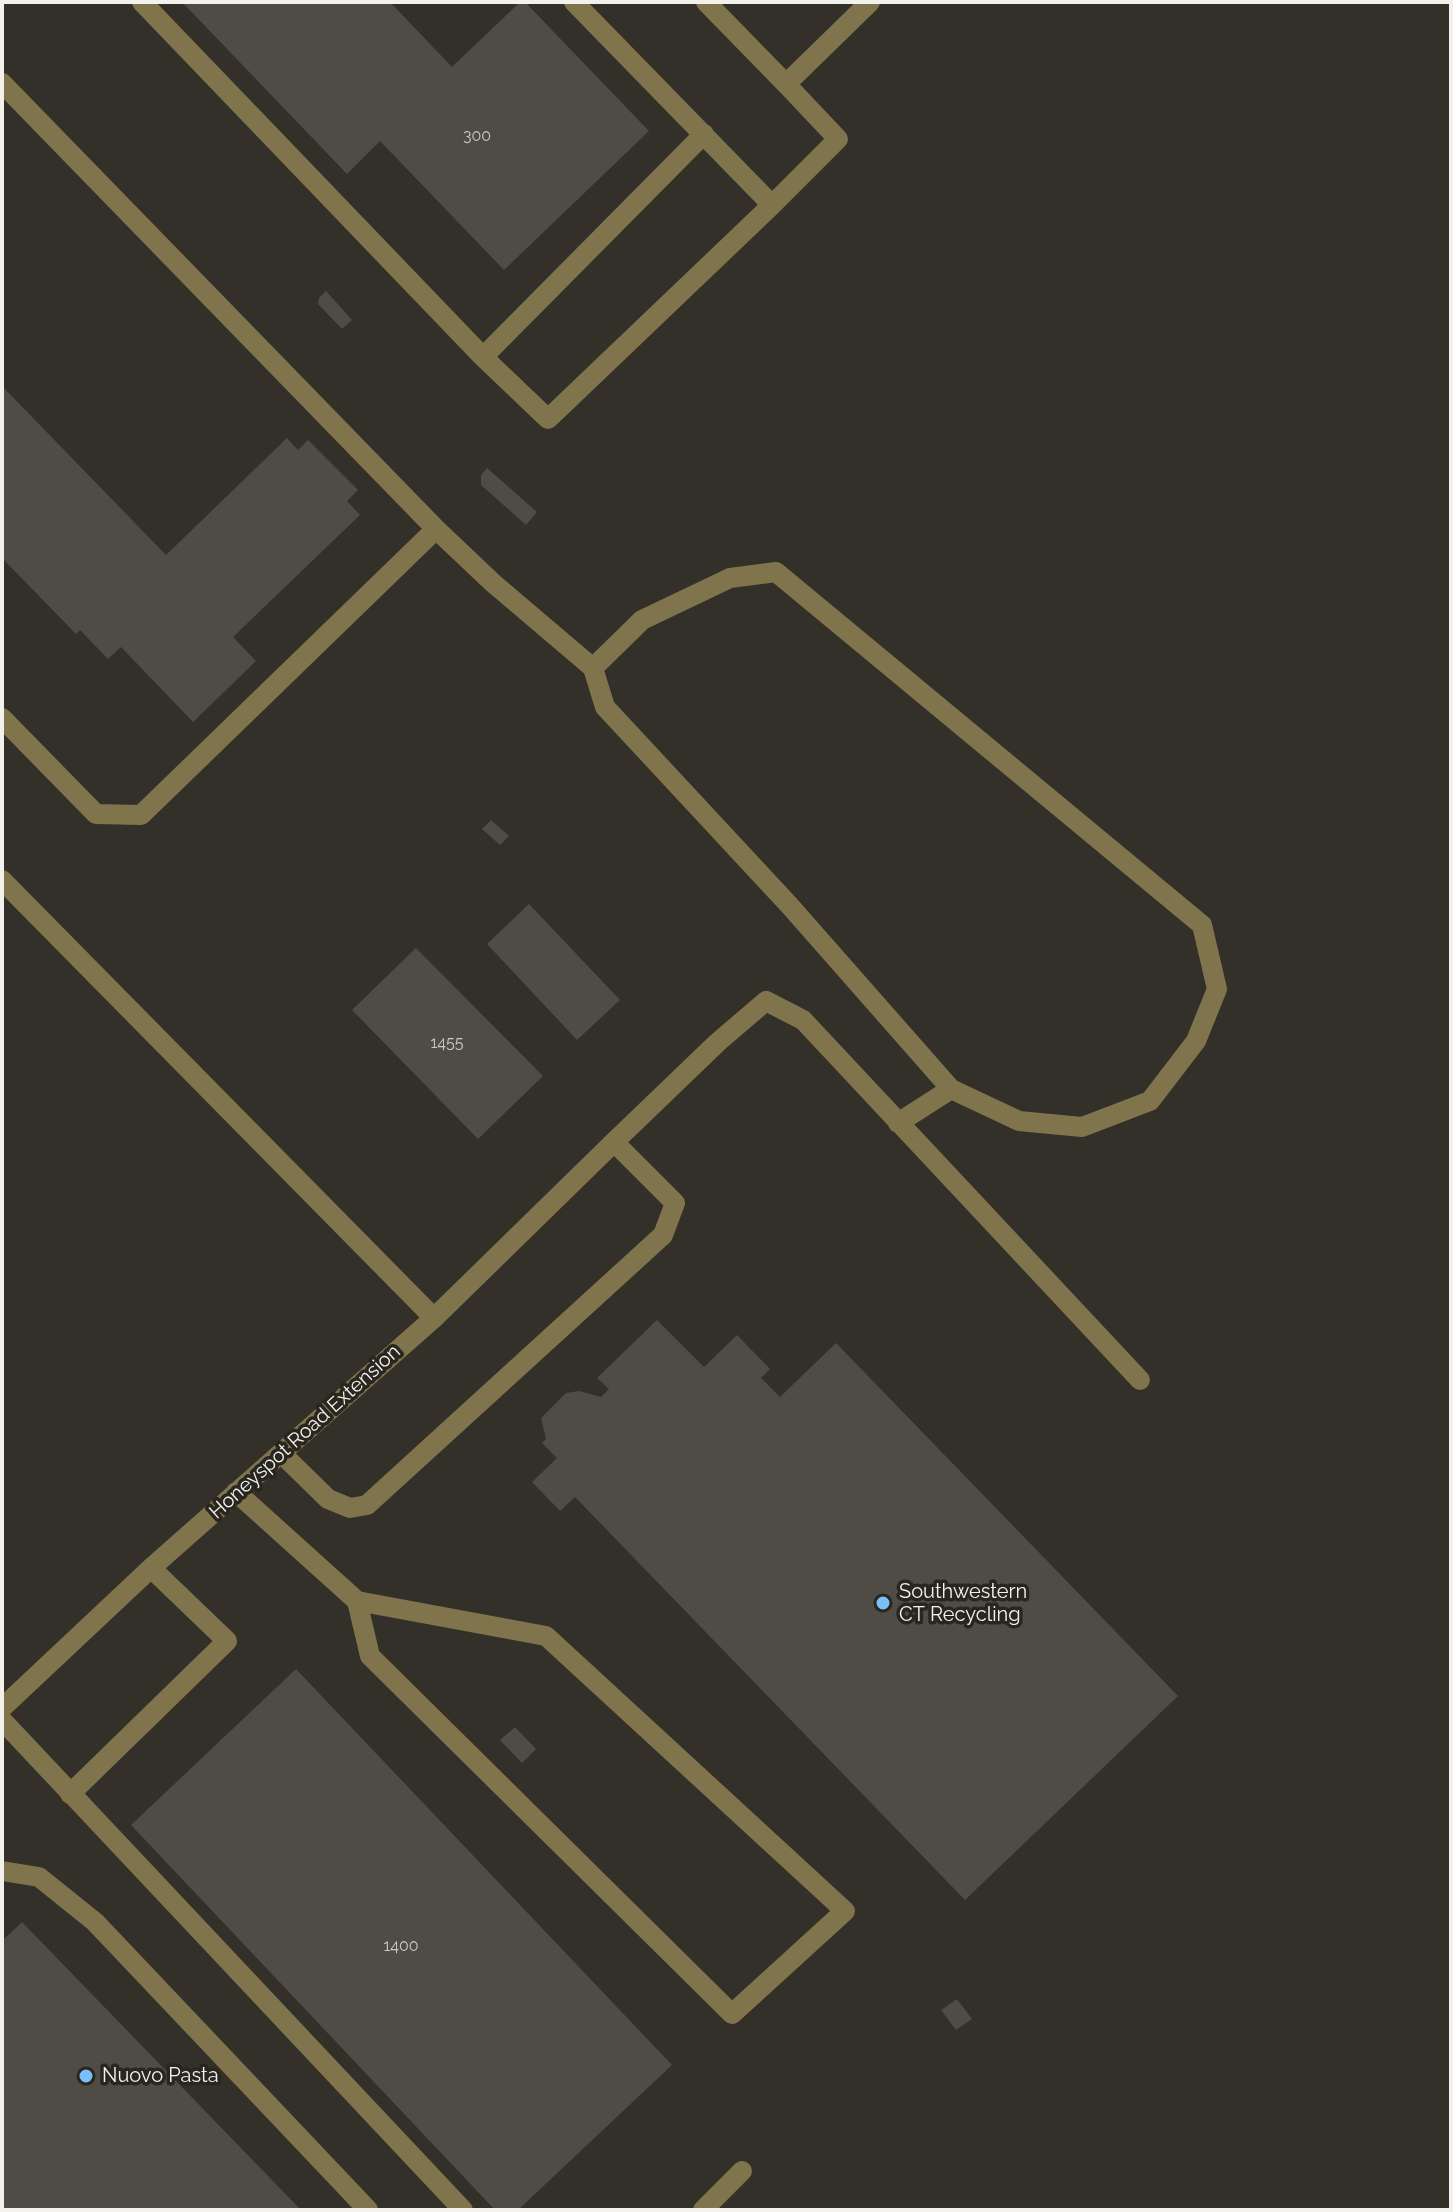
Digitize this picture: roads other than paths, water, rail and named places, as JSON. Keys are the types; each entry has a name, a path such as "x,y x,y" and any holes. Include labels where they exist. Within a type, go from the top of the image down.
{"street":[{"path":"142,2 483,357 548,419 838,139 706,2"},
{"path":"574,2 772,205"},
{"path":"786,84 870,2"},
{"path":"2,83 436,529 493,583 593,668 605,707 790,906 951,1089 1019,1121 1082,1127 1150,1101 1196,1041 1217,989 1202,925 776,572 730,578 642,620 593,668"},
{"path":"483,357 704,134"},
{"path":"2,718 96,814 141,815 436,529"},
{"path":"2,880 434,1318"},
{"name":"Honeyspot Road Extension","path":"2,1708 151,1568 434,1318 608,1146 766,1001 803,1020 898,1123"},
{"path":"951,1089 898,1123 1140,1380"},
{"path":"281,1453 328,1499 350,1508 367,1505 663,1235 675,1203 608,1146"},
{"path":"236,1492 357,1601 546,1636 845,1911 732,2014 370,1656 357,1601"},
{"path":"70,1794 227,1641 151,1568"},
{"path":"2,1720 463,2210"},
{"path":"2,1871 39,1877 95,1922 368,2210"},
{"path":"703,2210 742,2171"}],"place":[{"name":"Southwestern CT Recycling","path":"883,1603"},
{"name":"Nuovo Pasta","path":"86,2076"}]}
